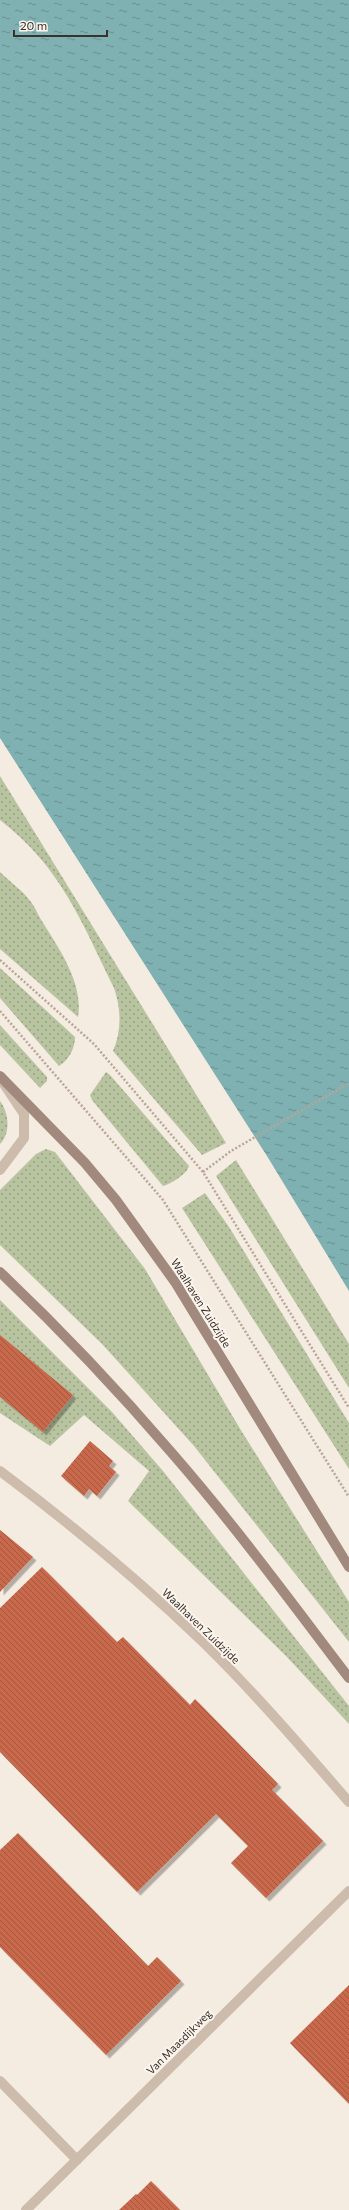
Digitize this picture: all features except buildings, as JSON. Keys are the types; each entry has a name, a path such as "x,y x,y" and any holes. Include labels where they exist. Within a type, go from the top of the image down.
{"main road":[{"name":"Waalhaven Zuidzijde","path":"0,1077 85,1163 150,1246 174,1282 349,1567"},
{"path":"0,1272 80,1351 172,1452 230,1522 349,1678"}],"street":[{"name":"Waalhaven Zuidzijde","path":"0,1077 24,1114 24,1138 0,1170"},
{"name":"Waalhaven Zuidzijde","path":"0,1471 91,1544 172,1613 205,1644 278,1720 349,1802"},
{"name":"Van Maasdijkweg","path":"26,2210 349,1892"},
{"path":"0,2081 77,2160"}],"path":[{"path":"0,960 94,1044 203,1172 349,1408"},
{"name":"Waalhaven Zuidzijde","path":"0,1011 164,1200 349,1497"},
{"path":"203,1172 232,1151 349,1083"}],"green space":[{"path":"0,776 226,1143 202,1155 113,1051 118,1036 120,1020 114,988 68,896 39,857 21,838 0,820"},
{"path":"0,872 28,898 34,906 68,965 77,991 79,1004 78,1017 0,949"},
{"path":"0,968 75,1037 71,1053 59,1066 0,998"},
{"path":"0,1025 47,1077 47,1081 40,1088 0,1045"},
{"path":"106,1072 189,1166 182,1175 174,1181 163,1186 92,1100 90,1095"},
{"path":"0,1101 5,1111 8,1123 6,1134 0,1144"},
{"path":"46,1149 55,1152 145,1269 242,1432 349,1602 349,1642 194,1446 103,1345 0,1245 0,1190 36,1154"},
{"path":"236,1160 349,1344 349,1388 216,1176"},
{"path":"205,1193 229,1227 349,1423 349,1469 182,1208"},
{"path":"0,1300 112,1412 163,1471 349,1706 349,1724 287,1657 128,1501 149,1471 84,1415 50,1446 0,1413"}],"water":[{"path":"0,0 349,0 349,1291 267,1156 0,738"}]}
